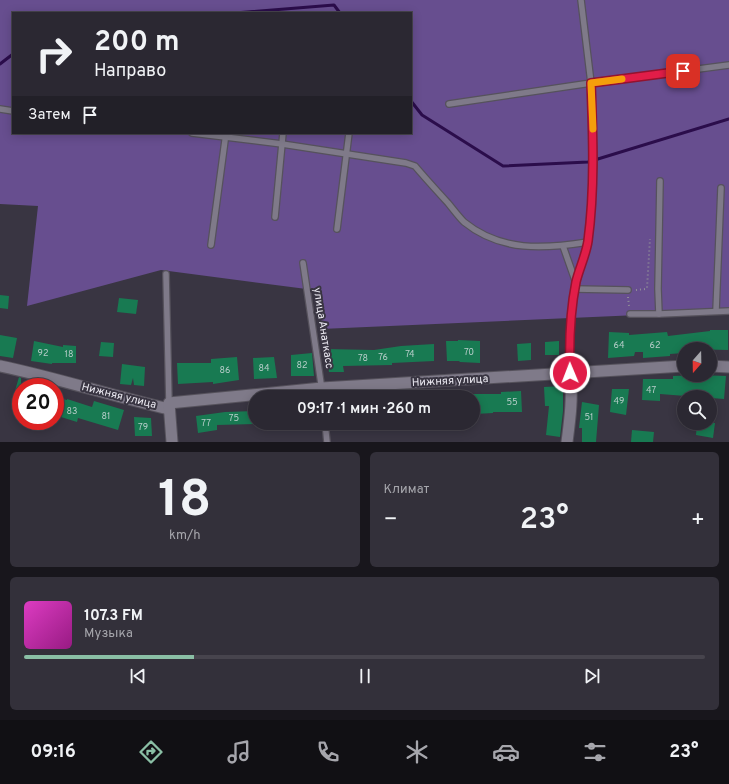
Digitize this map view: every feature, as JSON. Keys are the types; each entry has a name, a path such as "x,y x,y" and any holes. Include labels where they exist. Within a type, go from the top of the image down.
{"street":[{"name":"Нижняя улица","path":"0,366 34,373 124,398 169,406 248,399"},
{"name":"Нижняя улица","path":"360,390 570,373 677,366"},
{"path":"717,366 729,367"},
{"path":"567,442 572,409 570,373"},
{"path":"169,406 172,442"}],"lane":[{"path":"570,373 571,324 576,286 588,242 594,166 591,83 581,0"},
{"path":"449,104 591,83 729,65"},
{"path":"0,109 12,111"},
{"path":"209,134 226,135 406,163 415,166 464,221 479,232 496,240 525,247 563,246 588,242"},
{"path":"275,217 283,134"},
{"path":"338,229 349,134"},
{"path":"211,245 226,135"},
{"path":"659,314 660,181"},
{"path":"716,311 721,188"},
{"path":"563,246 576,286"},
{"name":"улица Анаткасс","path":"303,263 323,390"},
{"path":"166,274 169,406"},
{"path":"576,286 628,290"},
{"path":"630,314 729,311"},
{"path":"326,430 327,442"}],"path":[{"path":"630,314 628,290 647,288 650,234"}],"shaded area":[{"path":"0,0 729,0 729,311 321,329 322,291 161,270 27,306 38,206 0,204"}],"building":[{"path":"0,295 9,296 8,309 0,308"},
{"path":"119,298 138,300 136,314 117,312"},
{"path":"728,330 728,350 717,350 717,342 677,342 677,354 670,354 670,356 643,358 643,352 635,352 634,356 608,358 609,332 629,333 629,335 667,332 668,336"},
{"path":"0,335 17,338 13,358 0,356"},
{"path":"34,341 63,347 63,345 76,346 76,363 52,364 31,361"},
{"path":"446,341 480,341 480,363 447,361"},
{"path":"559,341 559,355 545,355 545,342"},
{"path":"101,342 114,343 113,357 99,356"},
{"path":"531,343 531,360 518,361 517,344"},
{"path":"434,344 434,361 392,363 392,365 343,366 344,372 329,372 325,349 374,350 401,346"},
{"path":"312,353 314,376 291,376 291,355"},
{"path":"237,357 239,380 213,384 213,382 178,384 177,363 211,363 211,359"},
{"path":"274,357 277,378 254,379 253,358"},
{"path":"122,364 145,367 144,386 134,385 133,378 131,385 120,384"},
{"path":"673,376 677,376 677,382 717,382 717,376 726,376 724,399 717,398 717,390 677,390 677,395 660,394 660,401 642,400 643,379 673,379"},
{"path":"563,386 563,411 560,437 546,435 549,406 545,406 544,387"},
{"path":"612,389 629,389 626,415 610,412"},
{"path":"521,391 522,412 480,414 480,394 501,394 501,392"},
{"path":"64,399 92,407 94,401 124,410 118,430 78,418 77,422 64,418"},
{"path":"582,402 599,405 596,442 582,442 582,428 579,428"},
{"path":"248,411 248,424 217,425 217,430 198,433 196,416 225,412"},
{"path":"134,417 151,418 152,436 135,436"},
{"path":"632,430 654,432 653,442 631,442"},
{"path":"696,430 714,430 713,438 696,435"}],"waterway":[{"path":"247,12 334,5 339,12"},
{"path":"0,64 12,55"},
{"path":"412,102 422,115 503,166 588,162 729,119"}],"slow traffic":[{"path":"593,129 591,83 622,79"}],"route":[{"path":"570,373 571,318 576,283 588,242 594,166 591,83 683,71"}]}
